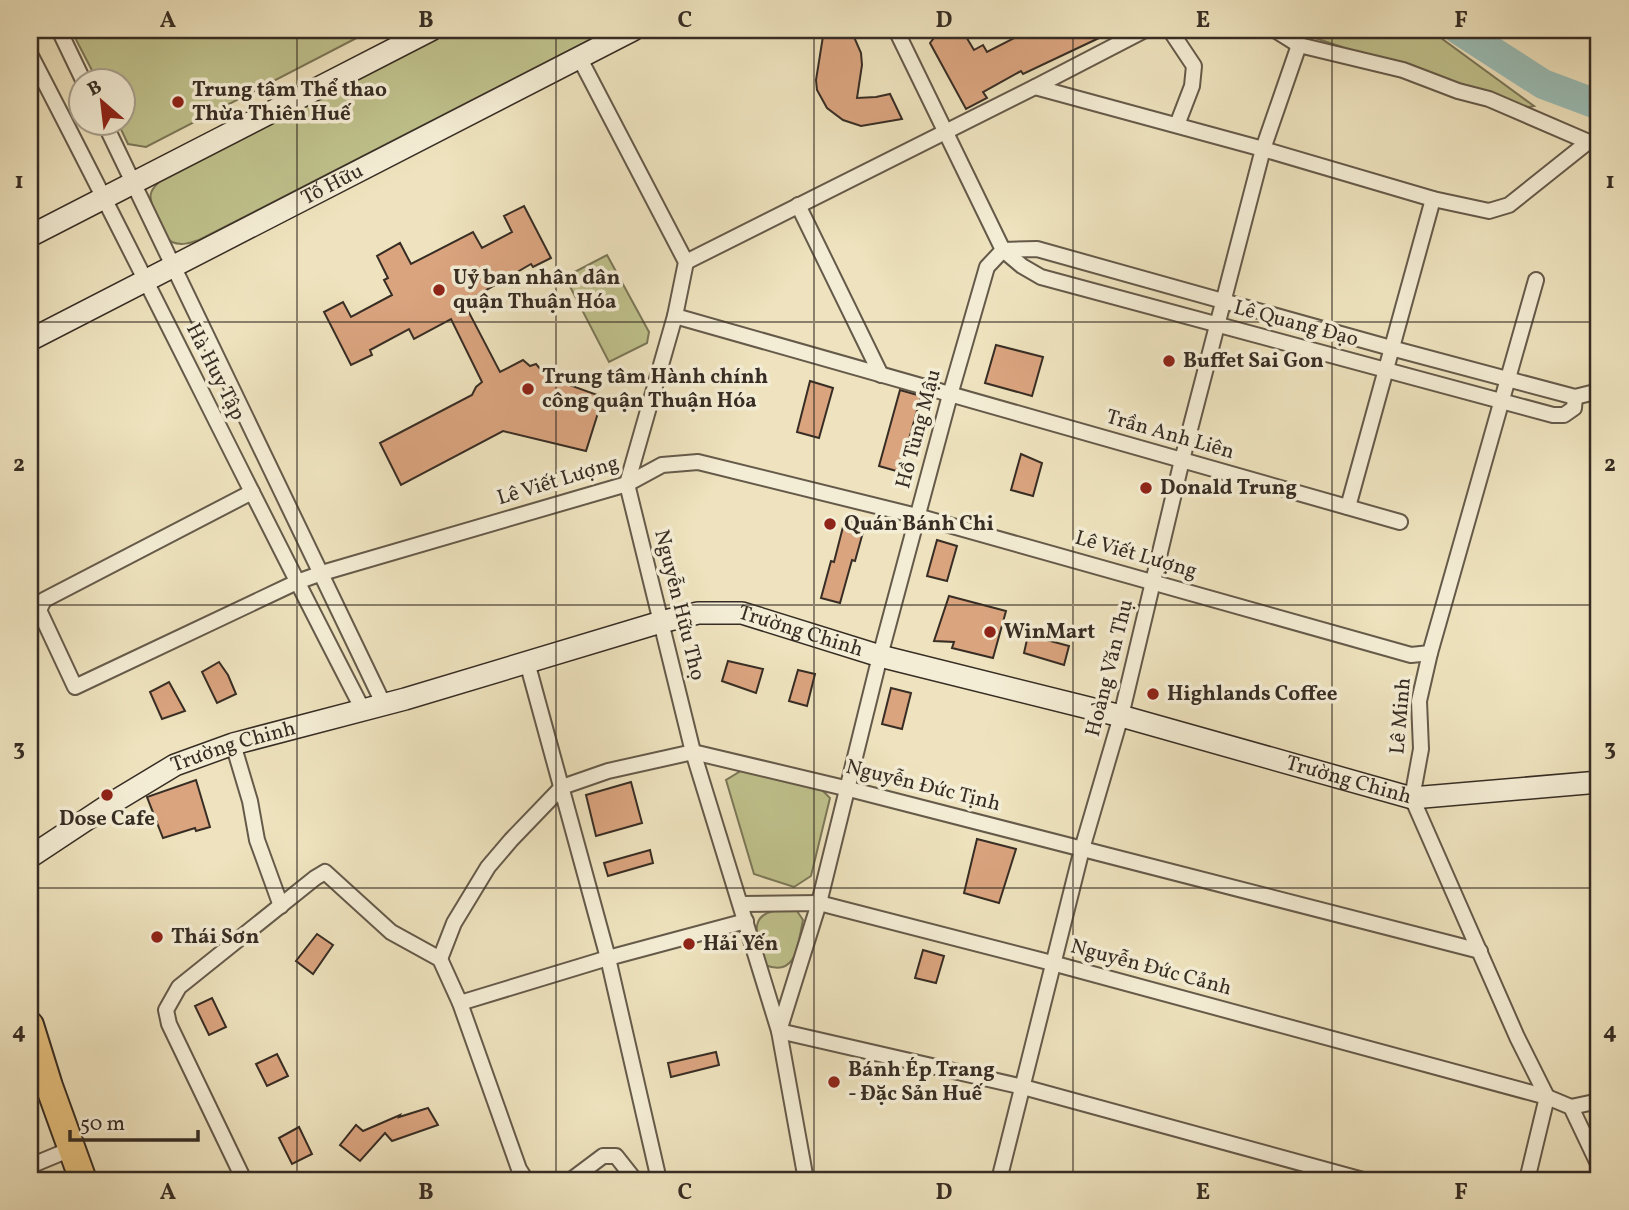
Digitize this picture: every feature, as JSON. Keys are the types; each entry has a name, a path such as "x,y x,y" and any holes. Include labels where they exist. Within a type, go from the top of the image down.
{"highway":[{"path":"30,1025 83,1180"}],"street":[{"path":"59,30 76,66"},
{"path":"30,236 431,30"},
{"name":"Tố Hữu","path":"30,340 633,30"},
{"name":"Lê Quang Đạo","path":"896,30 1003,250 1041,277 1553,415 1564,415 1574,408 1575,397"},
{"path":"579,57 686,262 1035,88 1144,30"},
{"path":"1170,30 1194,66 1192,86 1177,125"},
{"path":"1275,30 1299,45 1403,70 1458,91 1489,99 1594,142"},
{"name":"Hoàng Văn Thụ","path":"999,1180 1052,963 1121,716 1182,460 1263,149 1299,45"},
{"name":"Hà Huy Tập","path":"30,54 297,582 374,707"},
{"path":"1035,88 1177,125 1433,199 1489,211 1509,205 1594,142"},
{"name":"Hà Huy Tập","path":"111,136 322,573 374,707"},
{"path":"1348,507 1433,199"},
{"path":"798,205 881,375"},
{"name":"Lê Quang Đạo","path":"1003,250 1037,249 1575,397 1597,389"},
{"name":"Hồ Tùng Mậu","path":"779,1031 819,903 880,656 950,395 987,267 1003,250"},
{"name":"Nguyễn Hữu Thọ","path":"686,262 628,484 693,752 779,1031 806,1180"},
{"name":"Lê Minh","path":"1412,797 1421,749 1419,701 1430,653 1536,280"},
{"name":"Trần Anh Liên","path":"674,316 1400,522"},
{"name":"Lê Viết Lượng","path":"252,492 44,600 39,610 75,687 297,582 628,484 662,464 698,462 918,516 1411,655 1430,653"},
{"name":"Trường Chinh","path":"30,857 175,765 233,744 374,707 698,613 742,613 880,656 1121,716 1412,797 1599,782"},
{"path":"527,662 608,958 659,1180"},
{"path":"233,744 250,801 257,840 281,906"},
{"name":"Nguyễn Đức Tịnh","path":"440,959 454,923 488,867 562,787 608,771 693,752 849,789 1480,951"},
{"path":"1412,797 1517,1037 1547,1097 1527,1180"},
{"path":"244,1180 169,1024 166,1010 179,987 325,872 391,932 440,959 460,1003 519,1169 526,1180"},
{"name":"Nguyễn Đức Cảnh","path":"741,904 819,903 1547,1097 1571,1107"},
{"path":"460,1003 608,958 746,921"},
{"path":"779,1031 1023,1087 1363,1180"},
{"path":"1598,1160 1571,1107 1599,1101"},
{"path":"30,1166 71,1149"},
{"path":"571,1180 603,1156 616,1156 635,1180"}],"green space":[{"name":"Trung tâm Thể thao Thừa Thiên Huế","path":"71,30 372,30 146,147 128,144 124,136 136,136 136,66 90,66"},
{"path":"454,30 609,30 199,240 175,243 165,234 157,219 151,197 153,189 161,180"},
{"path":"1291,30 1430,30 1534,106 1525,108"},
{"path":"607,255 649,332 647,343 609,362 565,277"},
{"path":"744,769 819,787 830,798 811,876 794,887 754,874 726,780"},
{"path":"795,908 803,920 795,956 784,967 765,965 757,931 761,917 779,910"}],"building":[{"path":"824,30 851,30 861,53 857,98 890,94 902,119 861,126 843,120 827,108 817,90 816,80"},
{"path":"940,30 962,30 974,50 983,45 987,52 1030,30 1116,30 1023,74 1021,71 983,92 987,98 966,109 930,43"},
{"path":"524,206 551,258 533,267 531,264 464,303 500,372 523,360 530,366 536,364 547,377 603,397 586,451 503,431 401,485 380,443 472,395 482,382 451,319 414,339 409,329 370,350 372,355 351,365 324,312 343,302 351,317 392,295 384,280 388,278 377,256 400,243 411,264 473,232 482,248 512,232 504,216"},
{"path":"996,345 1043,357 1032,396 985,383"},
{"path":"810,381 833,388 819,438 797,432"},
{"path":"900,390 921,396 900,472 879,466"},
{"path":"1021,454 1042,463 1033,496 1011,490"},
{"path":"845,519 865,525 840,603 821,598"},
{"path":"937,540 957,546 947,581 927,576"},
{"path":"949,596 1006,611 993,658 952,648 954,642 934,641"},
{"path":"1028,635 1069,646 1064,665 1024,653"},
{"path":"728,661 763,669 756,693 722,681"},
{"path":"219,662 236,694 217,703 202,672"},
{"path":"798,670 815,674 807,706 789,701"},
{"path":"169,682 185,711 162,719 150,692"},
{"path":"891,688 911,693 902,729 882,724"},
{"path":"196,780 210,827 196,831 195,828 163,838 147,797"},
{"path":"631,782 642,823 596,836 586,795"},
{"path":"977,839 1016,849 999,903 964,893"},
{"path":"650,850 653,863 608,876 604,863"},
{"path":"317,934 333,945 313,974 296,961"},
{"path":"923,950 944,956 936,983 915,978"},
{"path":"212,998 226,1027 209,1035 195,1006"},
{"path":"716,1052 719,1065 671,1077 668,1063"},
{"path":"277,1054 288,1076 267,1086 256,1064"},
{"path":"428,1108 438,1125 392,1141 385,1133 360,1161 340,1145 356,1125 363,1131 400,1115 399,1117"},
{"path":"299,1127 312,1154 292,1164 279,1138"}],"waterway":[{"path":"1459,30 1543,84 1599,105"}],"place":[{"name":"Trung tâm Thể thao Thừa Thiên Huế","path":"178,102"},
{"name":"Uỷ ban nhân dân quận Thuận Hóa","path":"439,290"},
{"name":"Buffet Sai Gon","path":"1169,361"},
{"name":"Trung tâm Hành chính công quận Thuận Hóa","path":"528,389"},
{"name":"Donald Trung","path":"1146,488"},
{"name":"Quán Bánh Chi","path":"830,524"},
{"name":"WinMart","path":"990,632"},
{"name":"Highlands Coffee","path":"1153,694"},
{"name":"Dose Cafe","path":"107,795"},
{"name":"Thái Sơn","path":"157,937"},
{"name":"Hải Yến","path":"689,944"},
{"name":"Bánh Ép Trang - Đặc Sản Huế","path":"834,1082"}]}
